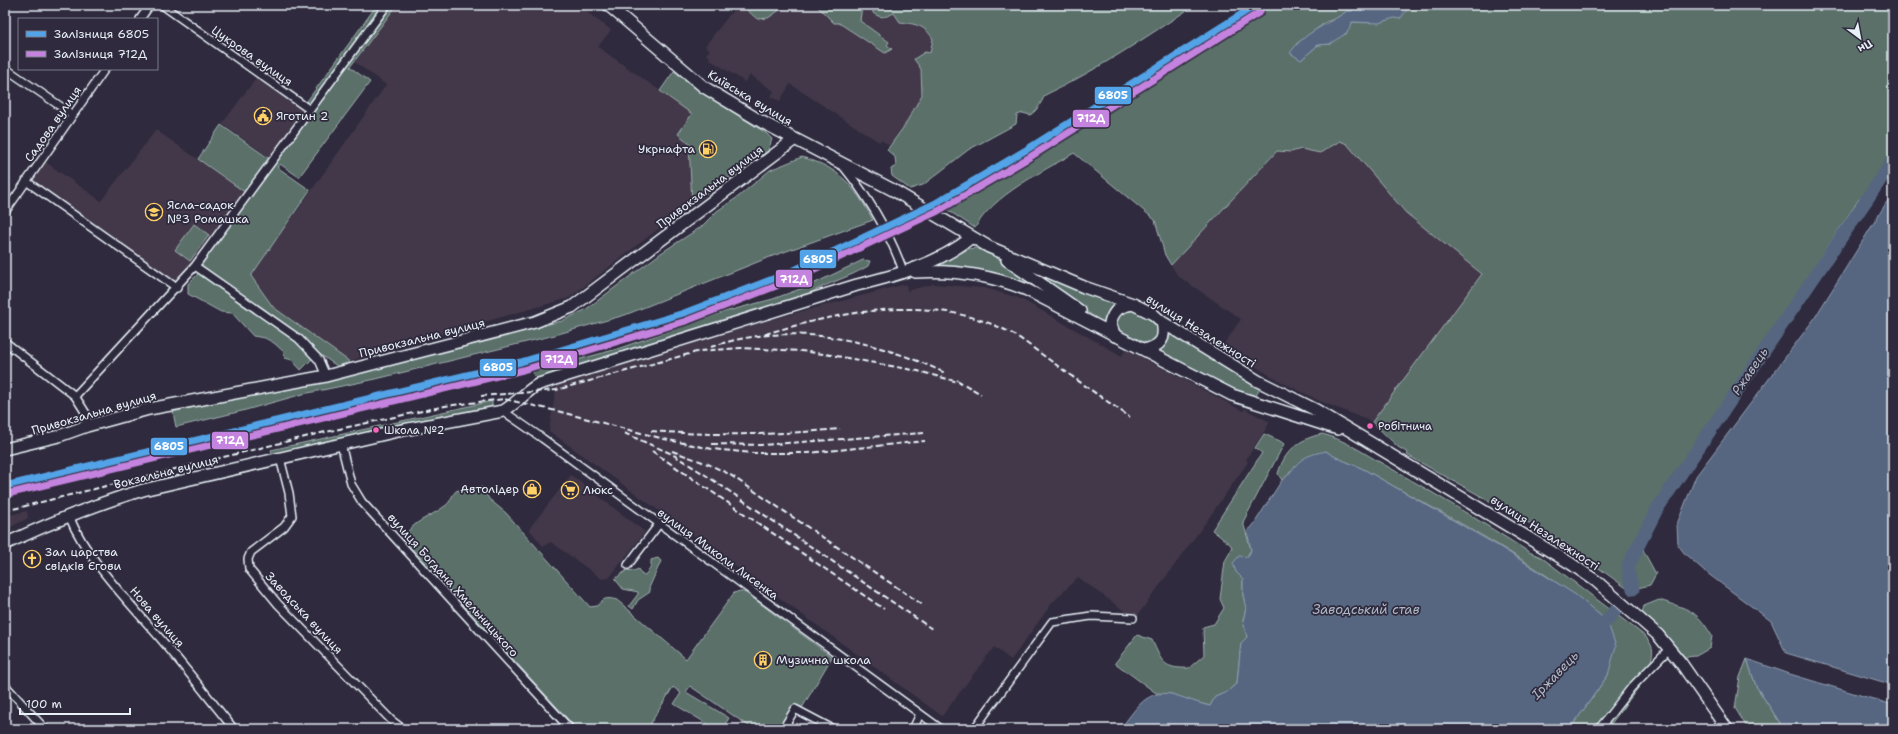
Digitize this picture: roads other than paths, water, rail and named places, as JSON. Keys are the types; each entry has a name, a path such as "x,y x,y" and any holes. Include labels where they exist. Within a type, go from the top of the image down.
{"street":[{"path":"141,18 150,5"},
{"name":"Цукрова вулиця","path":"162,5 310,110"},
{"path":"75,396 196,266 387,5"},
{"name":"Київська вулиця","path":"608,5 704,87 795,139 893,190 947,223"},
{"path":"5,68 73,115"},
{"name":"Садова вулиця","path":"5,212 104,70"},
{"name":"Привокзальна вулиця","path":"5,450 149,409 326,376 535,322 572,307 795,139"},
{"path":"839,161 862,190 877,213 895,249 904,273 940,271 985,276 1006,281 1115,336"},
{"path":"26,181 177,288"},
{"name":"вулиця Незалежності","path":"947,223 989,247 1084,287 1133,304 1153,314 1162,322 1258,382 1316,410 1350,432 1485,510 1570,563 1596,581 1644,622 1669,648 1727,729"},
{"name":"Вокзальна вулиця","path":"5,544 107,500 136,492 341,444 503,411 512,406 531,388 539,384 841,290 904,273 937,259 962,246 972,238"},
{"path":"989,247 1115,336"},
{"path":"196,266 299,339 319,360 326,376"},
{"path":"1115,336 1110,323 1112,315 1122,306 1133,304"},
{"path":"1144,350 1154,347 1163,337 1164,331 1162,322"},
{"name":"вулиця Незалежності","path":"1115,336 1232,395 1350,432"},
{"path":"5,342 75,396 87,415 87,426"},
{"name":"вулиця Миколи Лисенка","path":"503,411 941,729"},
{"name":"вулиця Богдана Хмельницького","path":"341,444 351,484 362,502 570,729"},
{"name":"Заводська вулиця","path":"280,458 289,493 292,516 284,527 252,552 248,559 249,569 278,604 391,720 403,729"},
{"name":"Нова вулиця","path":"69,516 88,550 112,582 234,729"},
{"path":"628,565 659,524"},
{"path":"974,729 1052,622 1092,616 1133,618"},
{"path":"1599,729 1631,688 1669,648"},
{"path":"5,685 45,729"},
{"path":"783,729 795,709 833,729"},
{"path":"913,729 920,714"}],"water":[{"path":"1355,5 1405,5 1408,8 1400,19 1394,18 1379,23 1352,22 1349,30 1344,35 1330,44 1318,45 1301,60 1290,53 1302,39 1347,11 1352,11"},
{"path":"1893,192 1893,685 1786,653 1771,621 1707,573 1685,554 1678,545 1677,524 1696,476 1814,319"},
{"name":"Заводський став","path":"1326,451 1335,457 1367,471 1500,547 1576,595 1607,621 1616,646 1608,675 1570,729 1120,729 1141,703 1154,695 1162,693 1171,694 1210,706 1215,697 1227,692 1237,683 1241,643 1247,637 1243,621 1246,608 1243,595 1243,579 1236,572 1233,563 1239,556 1248,557 1251,550 1247,531 1252,527 1282,480 1298,463 1306,457"},
{"path":"1747,659 1790,674 1893,705 1893,729 1784,729 1756,686"}],"waterway":[{"name":"Ржавець","path":"1633,589 1629,577 1628,566 1657,509 1893,161"},
{"name":"Ржавець","path":"1595,634 1615,611"}],"railway":[{"path":"765,334 826,318 889,310 920,309 951,313 982,320 1011,333 1130,417"},
{"path":"711,347 740,339 770,335 800,334 830,337 889,351 918,361 945,373"},
{"path":"481,396 556,390 700,351 741,348 801,351 831,355 918,371 962,383"},
{"path":"957,380 981,394"},
{"path":"5,511 321,433 445,406 504,399 561,412 664,439 712,449 753,453 808,453 925,441"},
{"path":"651,431 698,434 746,434 793,433 840,429"},
{"path":"624,433 672,454 707,476 932,629"},
{"path":"712,444 761,445 924,433"},
{"path":"652,451 884,609"},
{"path":"672,451 708,464 729,474 923,605"}],"rail line":[{"name":"6805","path":"5,486 521,362 684,313 786,274 934,204 1026,150 1256,5"},
{"name":"712Д","path":"7,494 523,370 686,321 789,281 938,211 1030,157 1260,12"}],"place":[{"name":"Яготин 2","path":"263,116"},
{"name":"Укрнафта","path":"708,149"},
{"name":"Ясла-садок №3 Ромашка","path":"154,212"},
{"name":"Робітнича","path":"1370,426"},
{"name":"Школа №2","path":"376,430"},
{"name":"Автолідер","path":"532,489"},
{"name":"Люкс","path":"570,490"},
{"name":"Зал царства свідків Єгови","path":"32,559"},
{"name":"Музична школа","path":"763,660"}],"water label":[{"name":"Іржавець","path":"1555,675"}]}
